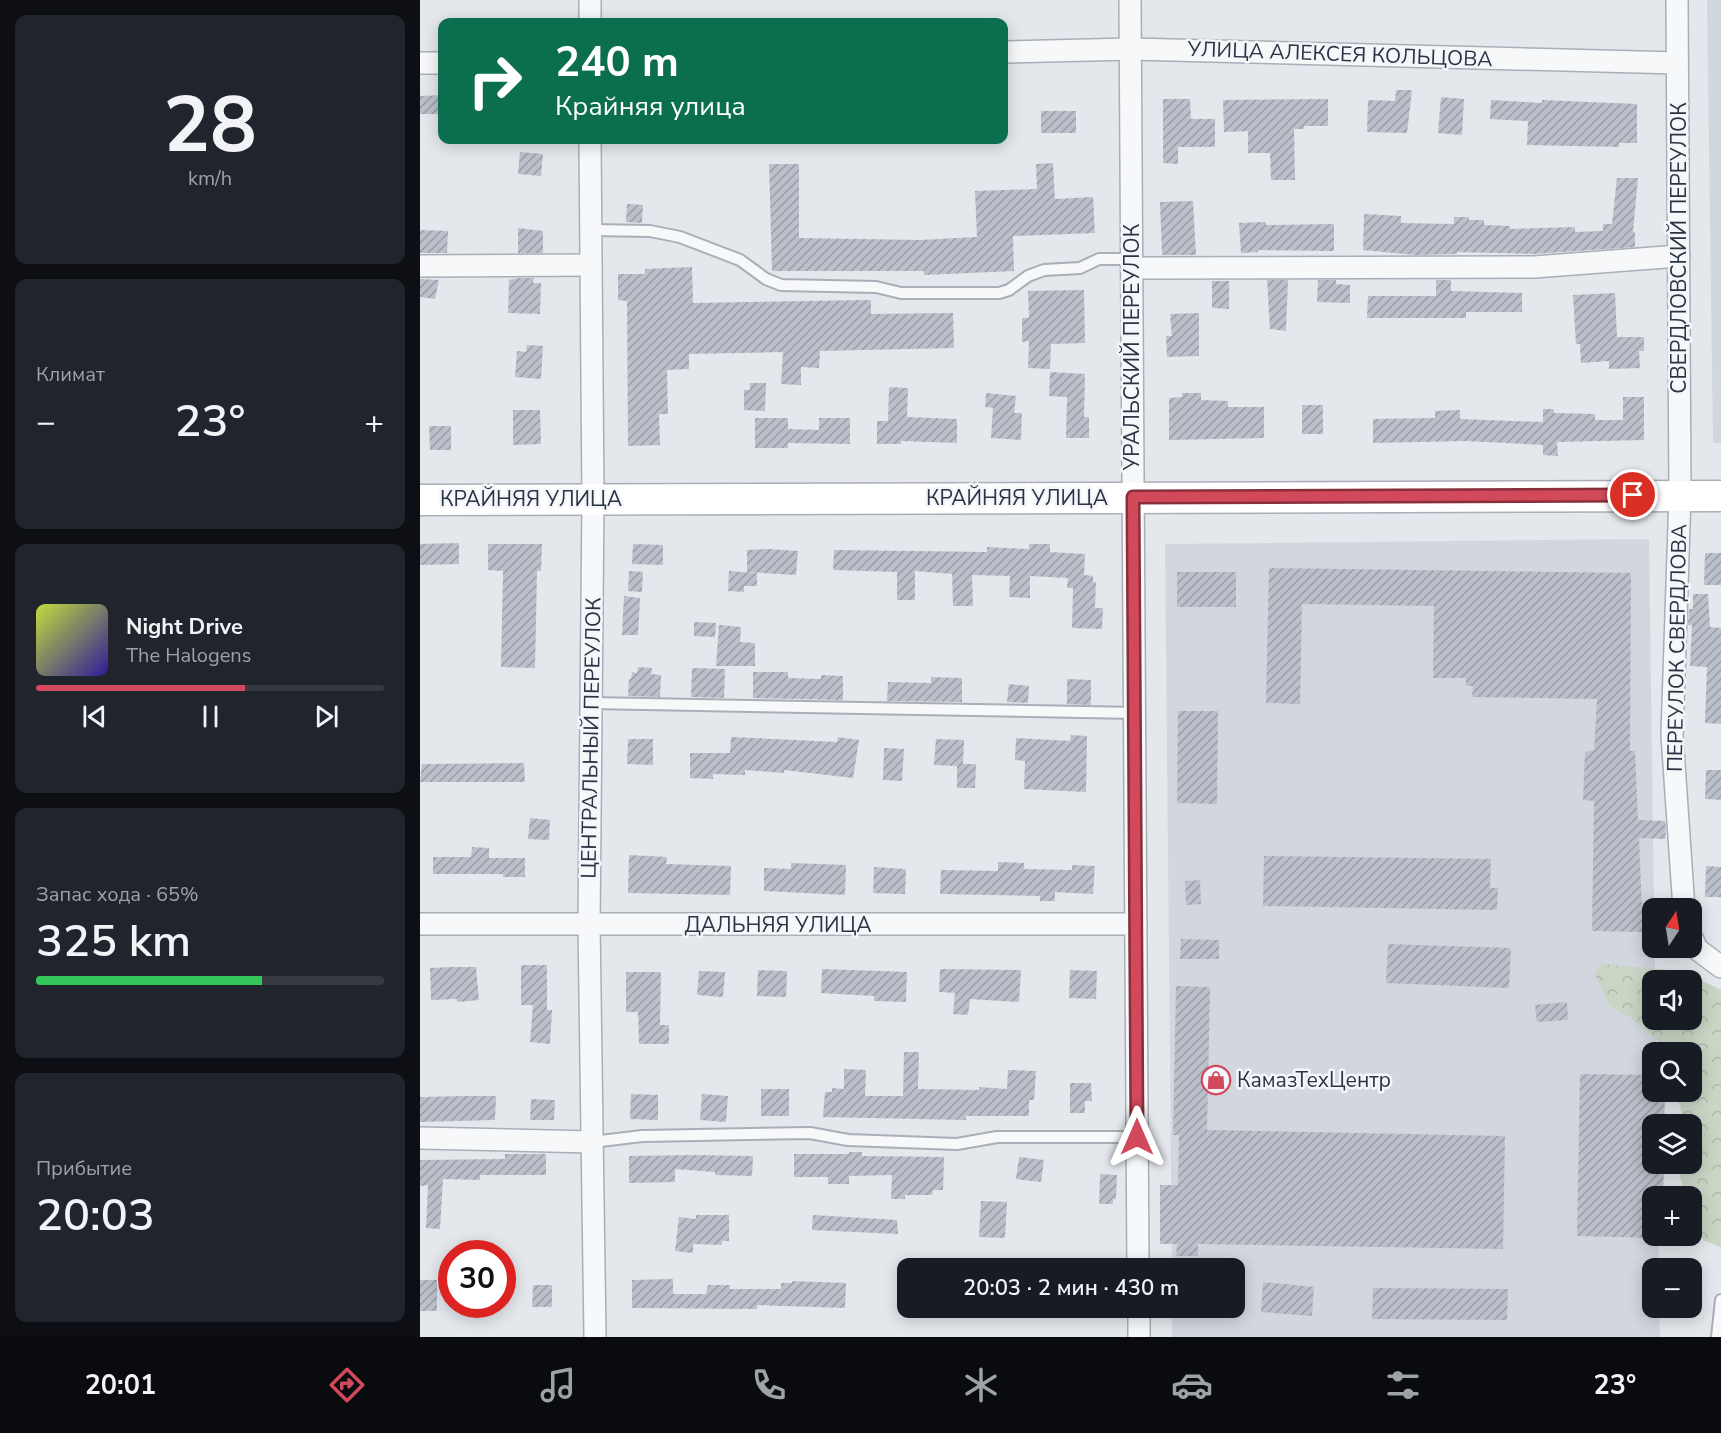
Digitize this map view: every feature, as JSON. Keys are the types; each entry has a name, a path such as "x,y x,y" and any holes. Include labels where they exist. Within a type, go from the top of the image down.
{"main road":[{"name":"КРАЙНЯЯ УЛИЦА","path":"420,500 1721,496"}],"street":[{"path":"590,0 590,18"},
{"name":"УРАЛЬСКИЙ ПЕРЕУЛОК","path":"1130,0 1138,1258"},
{"name":"СВЕРДЛОВСКИЙ ПЕРЕУЛОК","path":"1677,0 1680,495"},
{"name":"УЛИЦА АЛЕКСЕЯ КОЛЬЦОВА","path":"1008,52 1131,49 1677,63"},
{"path":"420,63 438,63"},
{"name":"ЦЕНТРАЛЬНЫЙ ПЕРЕУЛОК","path":"590,144 593,499 589,925 595,1337"},
{"path":"1132,263 1534,267 1679,256"},
{"path":"420,266 591,265"},
{"name":"ПЕРЕУЛОК СВЕРДЛОВА","path":"1680,495 1672,744 1683,898"},
{"name":"ДАЛЬНЯЯ УЛИЦА","path":"420,924 1136,924"},
{"path":"1702,953 1721,968"},
{"path":"420,1138 592,1142"},
{"path":"1138,1318 1139,1337"}],"lane":[{"path":"591,230 650,231 680,237 740,260 766,279 782,285 876,287 902,293 999,293 1009,290 1028,276 1044,270 1080,268 1099,259 1132,263"},
{"path":"591,703 1135,713"},
{"path":"592,1142 642,1136 799,1133 856,1141 957,1144 997,1137 1137,1137"},
{"path":"1717,1337 1721,1300"}],"shaded area":[{"path":"1707,0 1721,0 1721,443 1713,443"},
{"path":"1649,539 1654,898 1642,898 1642,958 1655,958 1655,970 1642,970 1642,1030 1656,1030 1656,1042 1642,1042 1642,1102 1653,1102 1653,1114 1642,1114 1642,1174 1653,1174 1653,1186 1642,1186 1642,1246 1658,1246 1659,1258 1642,1258 1642,1318 1659,1318 1660,1337 1172,1337 1172,1318 1245,1318 1245,1258 1172,1258 1165,544"}],"green space":[{"path":"1601,964 1670,970 1642,970 1642,1028 1631,1018 1610,1006 1595,975"},
{"path":"1702,981 1721,990 1721,1247 1703,1240 1702,1237 1702,1186 1683,1186 1680,1178 1680,1174 1702,1174 1702,1114 1682,1114 1679,1102 1702,1102 1702,1042 1658,1042 1645,1030 1702,1030"}],"building":[{"path":"1396,90 1412,90 1407,133 1367,132 1368,100 1395,101"},
{"path":"438,95 438,114 420,114 420,96"},
{"path":"1441,97 1464,99 1462,135 1438,133"},
{"path":"1163,99 1190,99 1191,119 1215,119 1215,147 1178,147 1178,164 1163,163"},
{"path":"1328,99 1328,126 1304,126 1304,129 1294,129 1295,180 1271,180 1270,153 1248,153 1248,131 1224,132 1223,100"},
{"path":"1491,100 1637,104 1637,143 1619,143 1619,147 1527,145 1528,121 1490,119"},
{"path":"1041,111 1076,111 1076,133 1041,133"},
{"path":"520,152 543,154 541,176 518,174"},
{"path":"1053,163 1055,199 1093,197 1095,233 1013,236 1014,271 924,275 924,271 772,271 769,164 799,164 799,238 920,240 977,237 975,191 1037,189 1036,164"},
{"path":"1617,178 1638,178 1633,232 1635,232 1635,247 1533,254 1457,252 1457,254 1416,255 1363,250 1364,214 1401,216 1401,223 1454,224 1454,217 1469,217 1469,220 1484,220 1484,225 1510,226 1510,229 1575,227 1575,232 1603,231 1603,224 1612,224"},
{"path":"1193,201 1196,255 1162,255 1160,202"},
{"path":"627,204 643,205 642,223 626,222"},
{"path":"1266,222 1266,225 1334,224 1334,251 1258,250 1258,252 1241,253 1239,223"},
{"path":"518,228 543,231 543,253 518,253"},
{"path":"420,230 448,231 447,253 420,253"},
{"path":"692,267 693,303 871,300 871,314 953,313 954,348 820,351 819,368 801,367 801,385 781,384 783,352 689,354 689,369 667,370 668,414 659,414 660,445 628,446 627,301 618,300 618,274 645,274 645,269"},
{"path":"534,278 533,283 541,283 540,314 508,313 509,280"},
{"path":"420,279 439,280 435,299 420,297"},
{"path":"1267,280 1288,280 1286,331 1270,329"},
{"path":"1318,280 1336,280 1336,284 1350,285 1350,303 1317,302"},
{"path":"1436,280 1451,280 1451,291 1522,293 1522,312 1466,312 1466,318 1367,318 1368,296 1436,296"},
{"path":"1212,281 1229,281 1229,309 1212,308"},
{"path":"1084,290 1085,343 1051,344 1050,369 1028,368 1029,341 1022,342 1022,318 1029,318 1028,291"},
{"path":"1615,293 1617,337 1644,337 1644,351 1639,351 1640,368 1609,369 1609,361 1581,363 1580,344 1576,344 1573,295"},
{"path":"1199,313 1199,356 1167,357 1166,336 1172,336 1170,314"},
{"path":"527,345 543,346 541,379 515,377 517,351 526,352"},
{"path":"1050,372 1085,374 1084,417 1089,417 1089,438 1066,438 1067,397 1049,396"},
{"path":"750,383 766,383 765,411 744,410 744,390 750,390"},
{"path":"889,387 908,388 907,417 957,419 957,443 901,441 901,444 877,444 877,421 888,421"},
{"path":"986,393 1016,396 1014,413 1022,413 1021,440 991,438 993,408 985,407"},
{"path":"1182,393 1201,393 1201,400 1228,401 1228,407 1264,407 1264,438 1169,440 1169,398 1182,397"},
{"path":"1623,397 1644,397 1644,440 1557,442 1558,456 1543,455 1543,445 1466,441 1373,443 1373,419 1435,418 1435,411 1460,410 1460,419 1543,422 1543,409 1554,409 1554,413 1595,414 1595,420 1623,420"},
{"path":"1302,405 1323,405 1323,434 1302,434"},
{"path":"513,410 540,410 541,444 513,445"},
{"path":"755,418 788,418 788,429 819,430 819,418 850,418 850,444 788,443 788,448 755,448"},
{"path":"429,426 451,426 451,450 430,450"},
{"path":"459,543 459,564 420,565 420,544"},
{"path":"488,544 542,544 541,571 537,571 535,668 501,667 503,571 488,570"},
{"path":"633,544 663,545 663,565 632,564"},
{"path":"1029,544 1050,544 1050,552 1085,554 1084,575 1093,576 1093,582 1096,582 1095,608 1103,608 1102,629 1072,628 1073,588 1067,588 1068,578 1030,576 1030,598 1009,597 1010,576 972,575 973,606 953,606 952,574 915,571 915,600 897,600 897,572 833,570 834,550 987,552 987,547 1029,549"},
{"path":"747,550 798,551 796,575 747,572"},
{"path":"1705,553 1721,553 1721,585 1704,585"},
{"path":"1269,568 1631,573 1630,751 1635,751 1638,820 1665,821 1666,828 1665,839 1639,838 1642,932 1592,931 1594,801 1583,800 1585,752 1594,750 1597,699 1472,697 1473,686 1466,686 1466,678 1433,678 1434,606 1302,604 1300,704 1266,703"},
{"path":"629,571 643,572 642,592 628,591"},
{"path":"729,571 757,573 757,586 744,586 744,592 728,591"},
{"path":"1177,572 1236,572 1236,607 1177,607"},
{"path":"1693,594 1708,594 1710,627 1721,628 1721,724 1705,723 1707,667 1690,666 1692,625 1688,625 1689,609 1693,609"},
{"path":"624,596 640,598 638,635 622,635"},
{"path":"694,622 716,623 715,637 694,636"},
{"path":"719,625 741,627 740,642 755,643 755,666 716,666"},
{"path":"638,667 652,668 651,674 661,675 660,697 628,696 629,679 631,679 632,672 637,673"},
{"path":"692,668 725,669 724,698 691,697"},
{"path":"753,672 788,672 788,678 821,679 821,675 843,676 843,700 753,698"},
{"path":"931,677 962,678 962,702 887,701 888,682 931,683"},
{"path":"1067,679 1091,680 1091,705 1067,704"},
{"path":"1009,684 1029,686 1028,703 1007,702"},
{"path":"1178,711 1218,711 1217,804 1177,803"},
{"path":"1071,735 1087,736 1086,792 1024,789 1025,761 1015,760 1016,738 1070,741"},
{"path":"731,737 837,742 838,737 859,740 853,778 784,770 784,773 745,770 745,775 713,774 713,779 690,778 690,753 730,753"},
{"path":"628,739 653,739 653,765 627,764"},
{"path":"936,739 964,740 963,764 976,764 975,788 957,788 957,766 934,765"},
{"path":"884,748 904,749 902,781 883,780"},
{"path":"524,763 525,782 420,782 422,764"},
{"path":"1706,770 1721,770 1721,800 1705,799"},
{"path":"530,818 550,820 549,840 528,839"},
{"path":"472,847 489,848 489,858 525,858 525,877 503,877 503,874 433,874 433,857 471,857"},
{"path":"629,855 667,857 666,864 731,866 730,895 628,893"},
{"path":"1264,856 1491,859 1490,888 1498,888 1497,910 1263,906"},
{"path":"998,862 1024,863 1024,869 1072,870 1072,865 1095,866 1093,894 1055,892 1055,901 1040,901 1040,896 940,894 941,870 998,871"},
{"path":"791,863 846,865 845,895 764,891 764,868 791,869"},
{"path":"1706,866 1721,867 1721,897 1705,897"},
{"path":"874,867 906,869 905,894 873,893"},
{"path":"1200,880 1201,904 1186,905 1185,881"},
{"path":"1181,939 1219,940 1219,959 1180,959"},
{"path":"1388,944 1511,948 1509,988 1386,983"},
{"path":"521,965 547,965 547,1010 552,1010 550,1044 530,1042 533,1005 521,1005"},
{"path":"476,967 479,1000 457,1002 457,999 431,1000 430,968"},
{"path":"822,969 907,972 906,1002 874,1001 874,996 821,993"},
{"path":"940,969 1021,970 1019,1002 970,999 968,1015 953,1014 955,993 939,992"},
{"path":"758,970 787,971 786,997 757,996"},
{"path":"1070,970 1097,971 1096,999 1069,998"},
{"path":"699,971 725,972 723,997 697,995"},
{"path":"626,972 661,972 660,1025 669,1025 669,1044 639,1044 638,1012 626,1012"},
{"path":"1176,986 1210,987 1207,1130 1505,1136 1503,1249 1198,1244 1198,1256 1176,1256 1177,1244 1160,1244 1160,1185 1178,1185 1179,1135 1173,1135"},
{"path":"1567,1002 1568,1020 1537,1022 1535,1005"},
{"path":"904,1052 919,1052 918,1089 979,1090 979,1087 1007,1089 1008,1070 1036,1071 1034,1100 1029,1100 1029,1116 966,1116 966,1120 823,1117 825,1092 832,1092 832,1088 844,1089 844,1069 866,1070 865,1096 903,1096"},
{"path":"1580,1074 1642,1075 1642,1102 1665,1102 1664,1114 1642,1114 1642,1174 1664,1174 1663,1186 1642,1186 1642,1238 1577,1236"},
{"path":"1070,1083 1091,1083 1092,1101 1085,1101 1085,1113 1070,1113"},
{"path":"761,1089 789,1089 789,1116 761,1116"},
{"path":"631,1094 658,1095 658,1120 630,1119"},
{"path":"702,1094 728,1096 726,1122 700,1120"},
{"path":"496,1096 495,1120 420,1122 420,1097"},
{"path":"531,1099 555,1100 554,1120 530,1120"},
{"path":"849,1152 862,1152 862,1156 944,1157 943,1190 933,1190 932,1195 905,1195 905,1199 891,1199 892,1175 849,1176 849,1184 828,1184 828,1177 794,1177 794,1154 849,1154"},
{"path":"505,1154 546,1154 546,1175 480,1175 480,1180 443,1179 440,1229 426,1228 428,1185 420,1186 420,1160 505,1159"},
{"path":"629,1156 753,1156 752,1176 715,1175 715,1172 675,1169 675,1182 629,1183"},
{"path":"1019,1157 1044,1160 1041,1182 1016,1179"},
{"path":"1100,1174 1117,1175 1116,1199 1113,1199 1113,1204 1099,1204"},
{"path":"981,1201 1007,1202 1005,1238 979,1237"},
{"path":"696,1215 729,1215 729,1241 722,1241 722,1245 693,1244 693,1253 675,1251 679,1217 696,1219"},
{"path":"813,1215 897,1220 898,1234 812,1230"},
{"path":"673,1279 673,1294 706,1294 708,1285 730,1285 730,1289 781,1289 781,1283 792,1283 792,1281 846,1283 845,1308 757,1305 757,1309 632,1308 632,1280"},
{"path":"420,1280 437,1280 437,1311 420,1311"},
{"path":"1263,1282 1314,1287 1312,1316 1261,1312"},
{"path":"533,1285 552,1285 552,1307 532,1307"},
{"path":"1373,1288 1508,1289 1507,1320 1372,1319"}],"place":[{"name":"КамазТехЦентр","path":"1216,1080"}],"route":[{"path":"1137,1137 1133,497 1633,495"}]}
